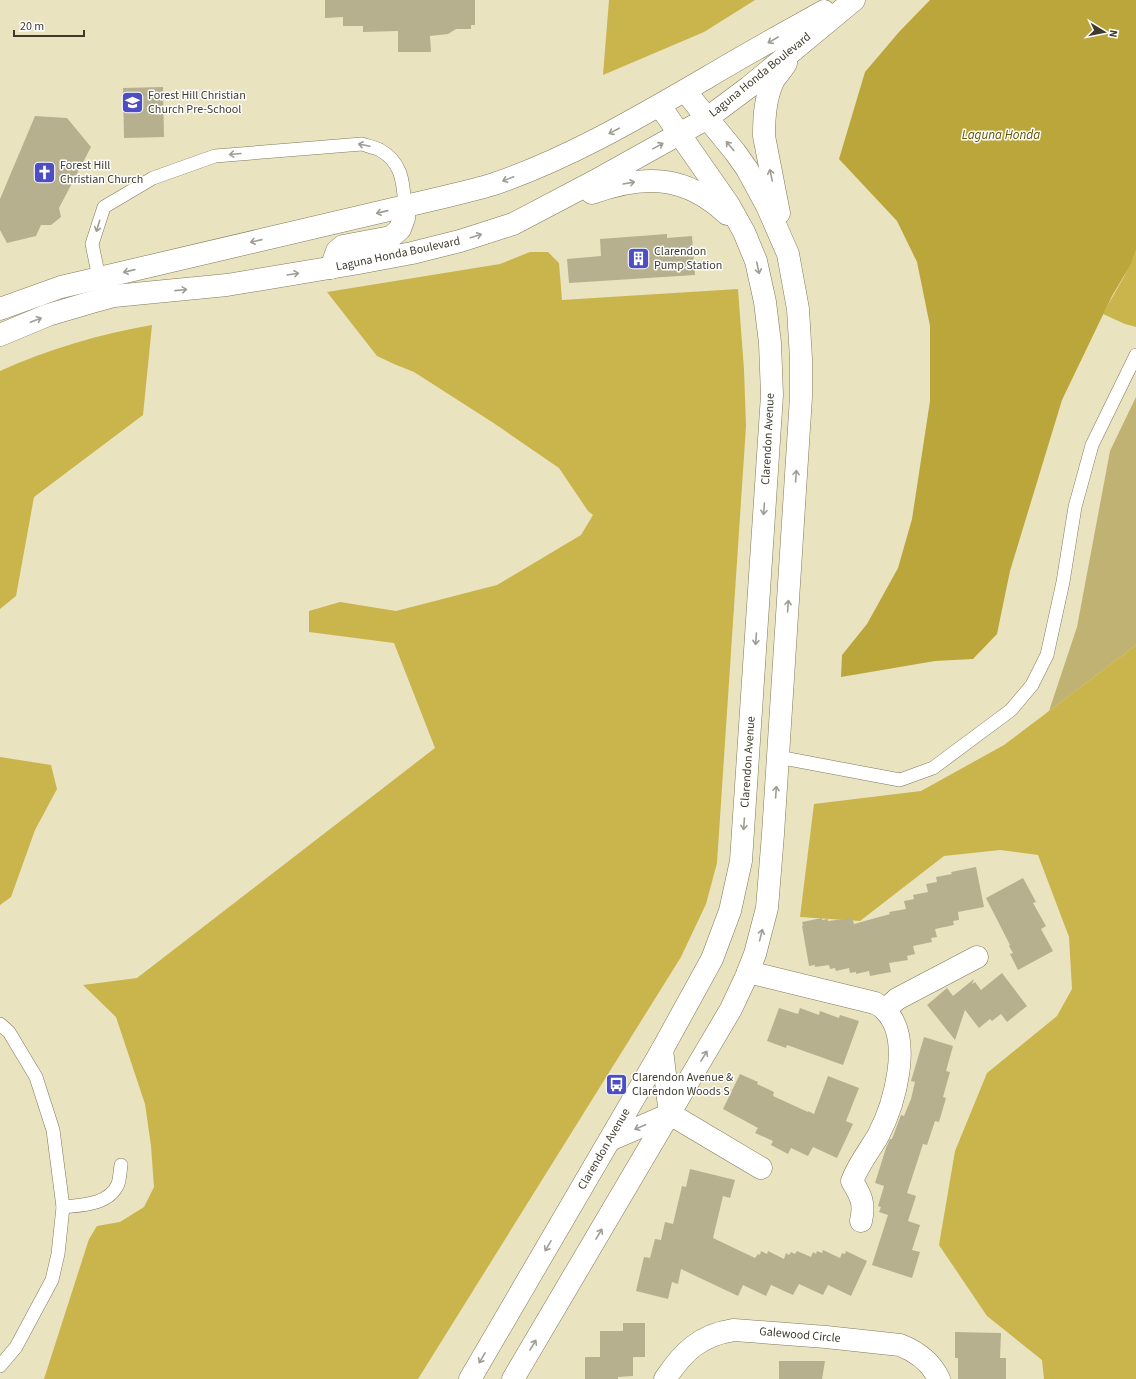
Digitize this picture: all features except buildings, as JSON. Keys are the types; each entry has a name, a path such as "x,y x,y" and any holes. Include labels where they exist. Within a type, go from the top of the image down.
{"main road":[{"name":"Laguna Honda Boulevard","path":"0,309 61,287 405,207 494,184 544,164 611,132 660,106 843,0"},
{"name":"Laguna Honda Boulevard","path":"0,335 48,315 114,296 227,285 412,254 460,241 513,224 593,182 706,119 749,87 854,0"},
{"path":"513,1379 731,1009 748,972 759,942 767,908 802,385 798,309 766,149 764,124 765,108 774,79 801,43"},
{"path":"685,91 706,119 736,152 747,169 767,206 788,254"},
{"name":"Clarendon Avenue","path":"470,1379 662,1050 712,959 730,911 741,861 772,395 770,343 765,302 756,261 744,232 729,205 660,106"},
{"path":"513,224 609,187 631,182 649,181 674,183 709,198 744,232"},
{"path":"331,268 337,251 343,246 391,237 400,229 404,218 405,207"},
{"path":"885,1010 897,999 977,956"},
{"path":"748,972 875,1003 885,1010 891,1018 900,1044 898,1072 892,1099 883,1123 875,1140 856,1170 852,1181 861,1196 863,1212 861,1221"},
{"path":"662,1050 670,1114"},
{"path":"610,1140 670,1114"},
{"path":"670,1114 761,1168"},
{"name":"Galewood Circle","path":"665,1379 679,1359 694,1345 711,1336 734,1330 810,1335 900,1345 910,1349 924,1358 939,1379"}],"lane":[{"path":"99,278 92,244 104,207 153,178 215,156 362,144 380,150 397,164 403,187 405,207"},
{"path":"778,757 900,780 933,768 1011,710 1032,685 1047,655 1063,582 1075,507 1092,445 1136,355"},
{"path":"0,1024 9,1032 36,1077 54,1130 63,1208 58,1254 52,1280 16,1347 0,1366"},
{"path":"63,1208 93,1203 107,1198 117,1184 121,1165"}],"shaded area":[{"path":"609,0 755,0 704,32 603,75"},
{"path":"1136,250 1136,327 1125,324 1103,314 1125,275"},
{"path":"530,252 548,252 559,263 562,300 738,289 744,370 746,426 717,863 706,904 681,957 418,1379 44,1379 89,1239 97,1226 120,1222 144,1207 154,1187 151,1146 145,1104 116,1017 83,985 137,978 435,748 394,643 309,632 309,611 340,602 396,611 497,585 581,535 593,515 588,511 559,468 492,422 414,372 377,356 327,292 500,264"},
{"path":"152,325 143,415 34,497 16,596 0,609 0,371 74,343"},
{"path":"1136,397 1136,645 1049,711 1077,627 1110,451"},
{"path":"1136,645 1136,1379 1044,1379 1042,1360 987,1316 939,1245 955,1151 987,1073 1057,1016 1072,989 1069,937 1038,855 1000,850 944,856 860,921 800,917 814,804 921,791 1004,745"},
{"path":"0,757 51,765 57,789 35,830 11,897 0,905"}],"water":[{"name":"Laguna Honda","path":"930,0 1136,0 1136,250 1131,264 1112,296 1062,400 1010,571 997,634 973,659 935,661 841,677 842,655 867,624 898,568 912,519 930,401 930,326 917,262 897,221 839,159 865,72 899,32"}],"place":[{"name":"Forest Hill Christian Church Pre-School","path":"133,102"},
{"name":"Forest Hill Christian Church","path":"45,172"},
{"name":"Clarendon Pump Station","path":"639,258"},
{"name":"Clarendon Avenue & Clarendon Woods S","path":"617,1084"}]}
